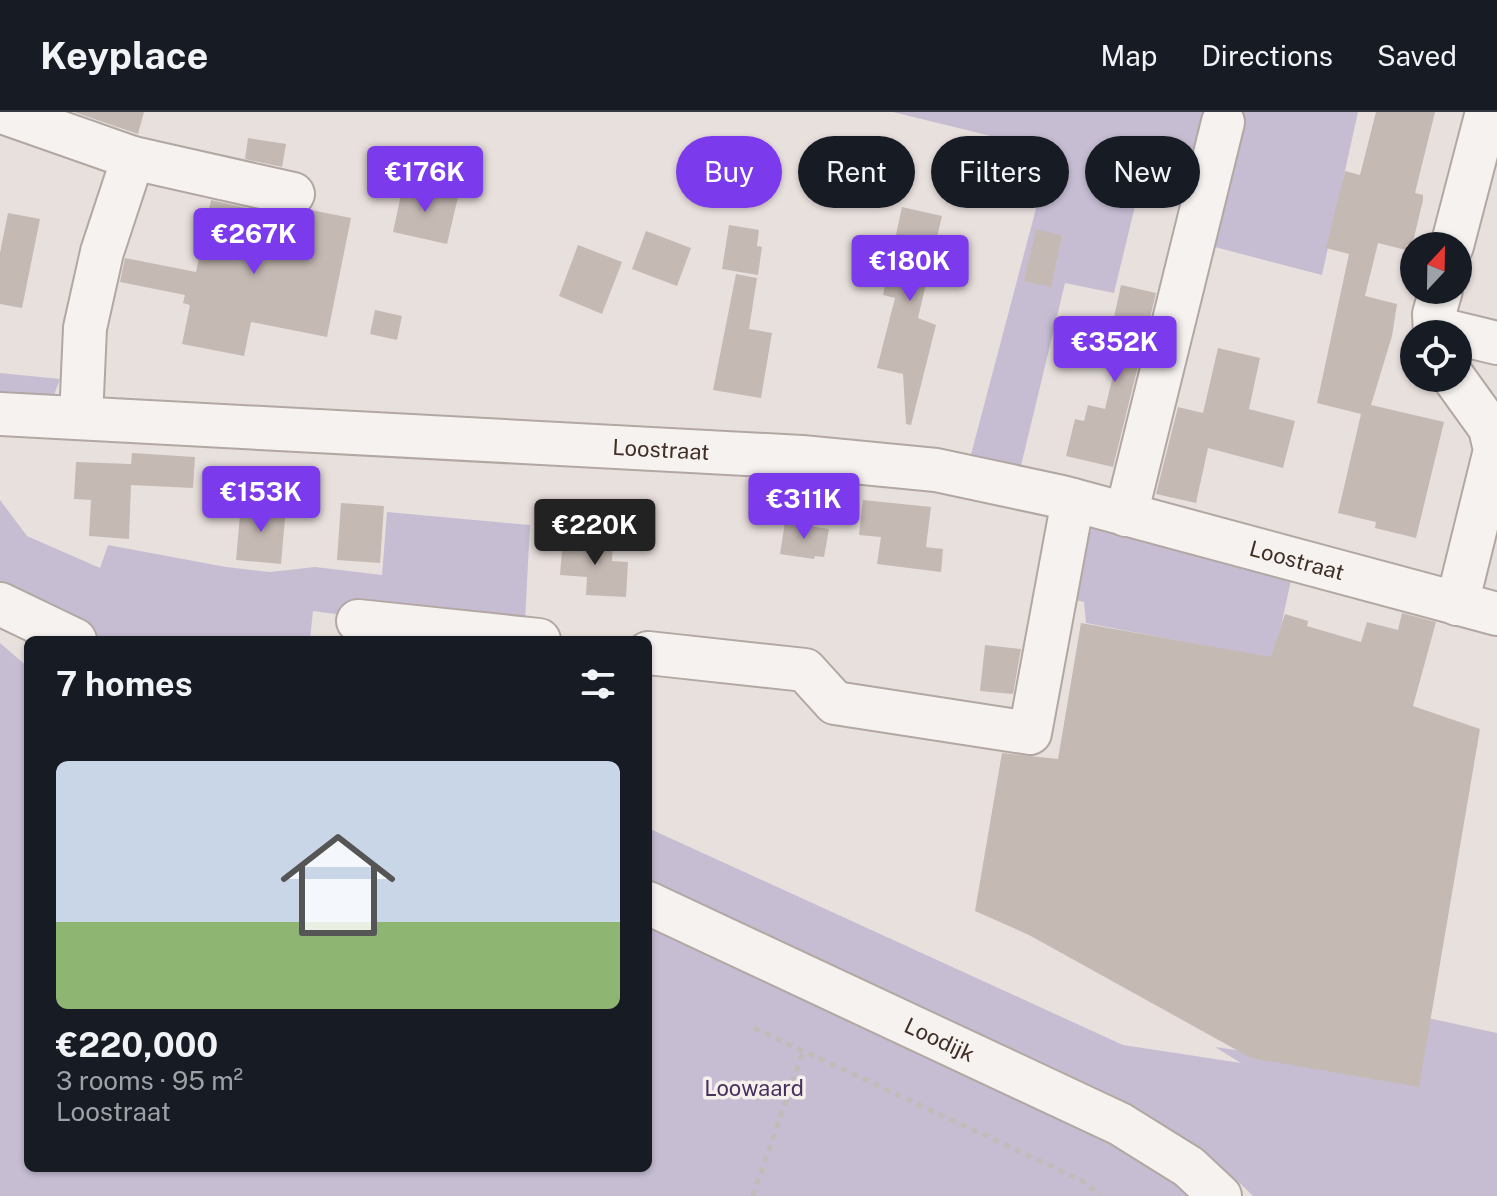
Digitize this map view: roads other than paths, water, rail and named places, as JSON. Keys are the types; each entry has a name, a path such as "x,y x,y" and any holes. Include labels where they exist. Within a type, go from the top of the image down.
{"street":[{"path":"2,112 133,158 293,194"},
{"path":"1126,515 1223,122"},
{"path":"1456,232 1488,134"},
{"path":"81,418 85,328 102,252 133,158"},
{"path":"1437,317 1497,343"},
{"path":"1457,604 1495,450 1490,428 1464,392"},
{"name":"Loostraat","path":"0,414 802,457 936,470 1073,500 1497,614"},
{"path":"652,653 805,670 835,703 1030,733 1073,500"},
{"path":"0,604 67,636"},
{"path":"358,621 501,636"},
{"name":"Loodijk","path":"652,905 1120,1124 1189,1167 1220,1196"}],"park label":[{"name":"Loowaard","path":"754,1088"}]}
